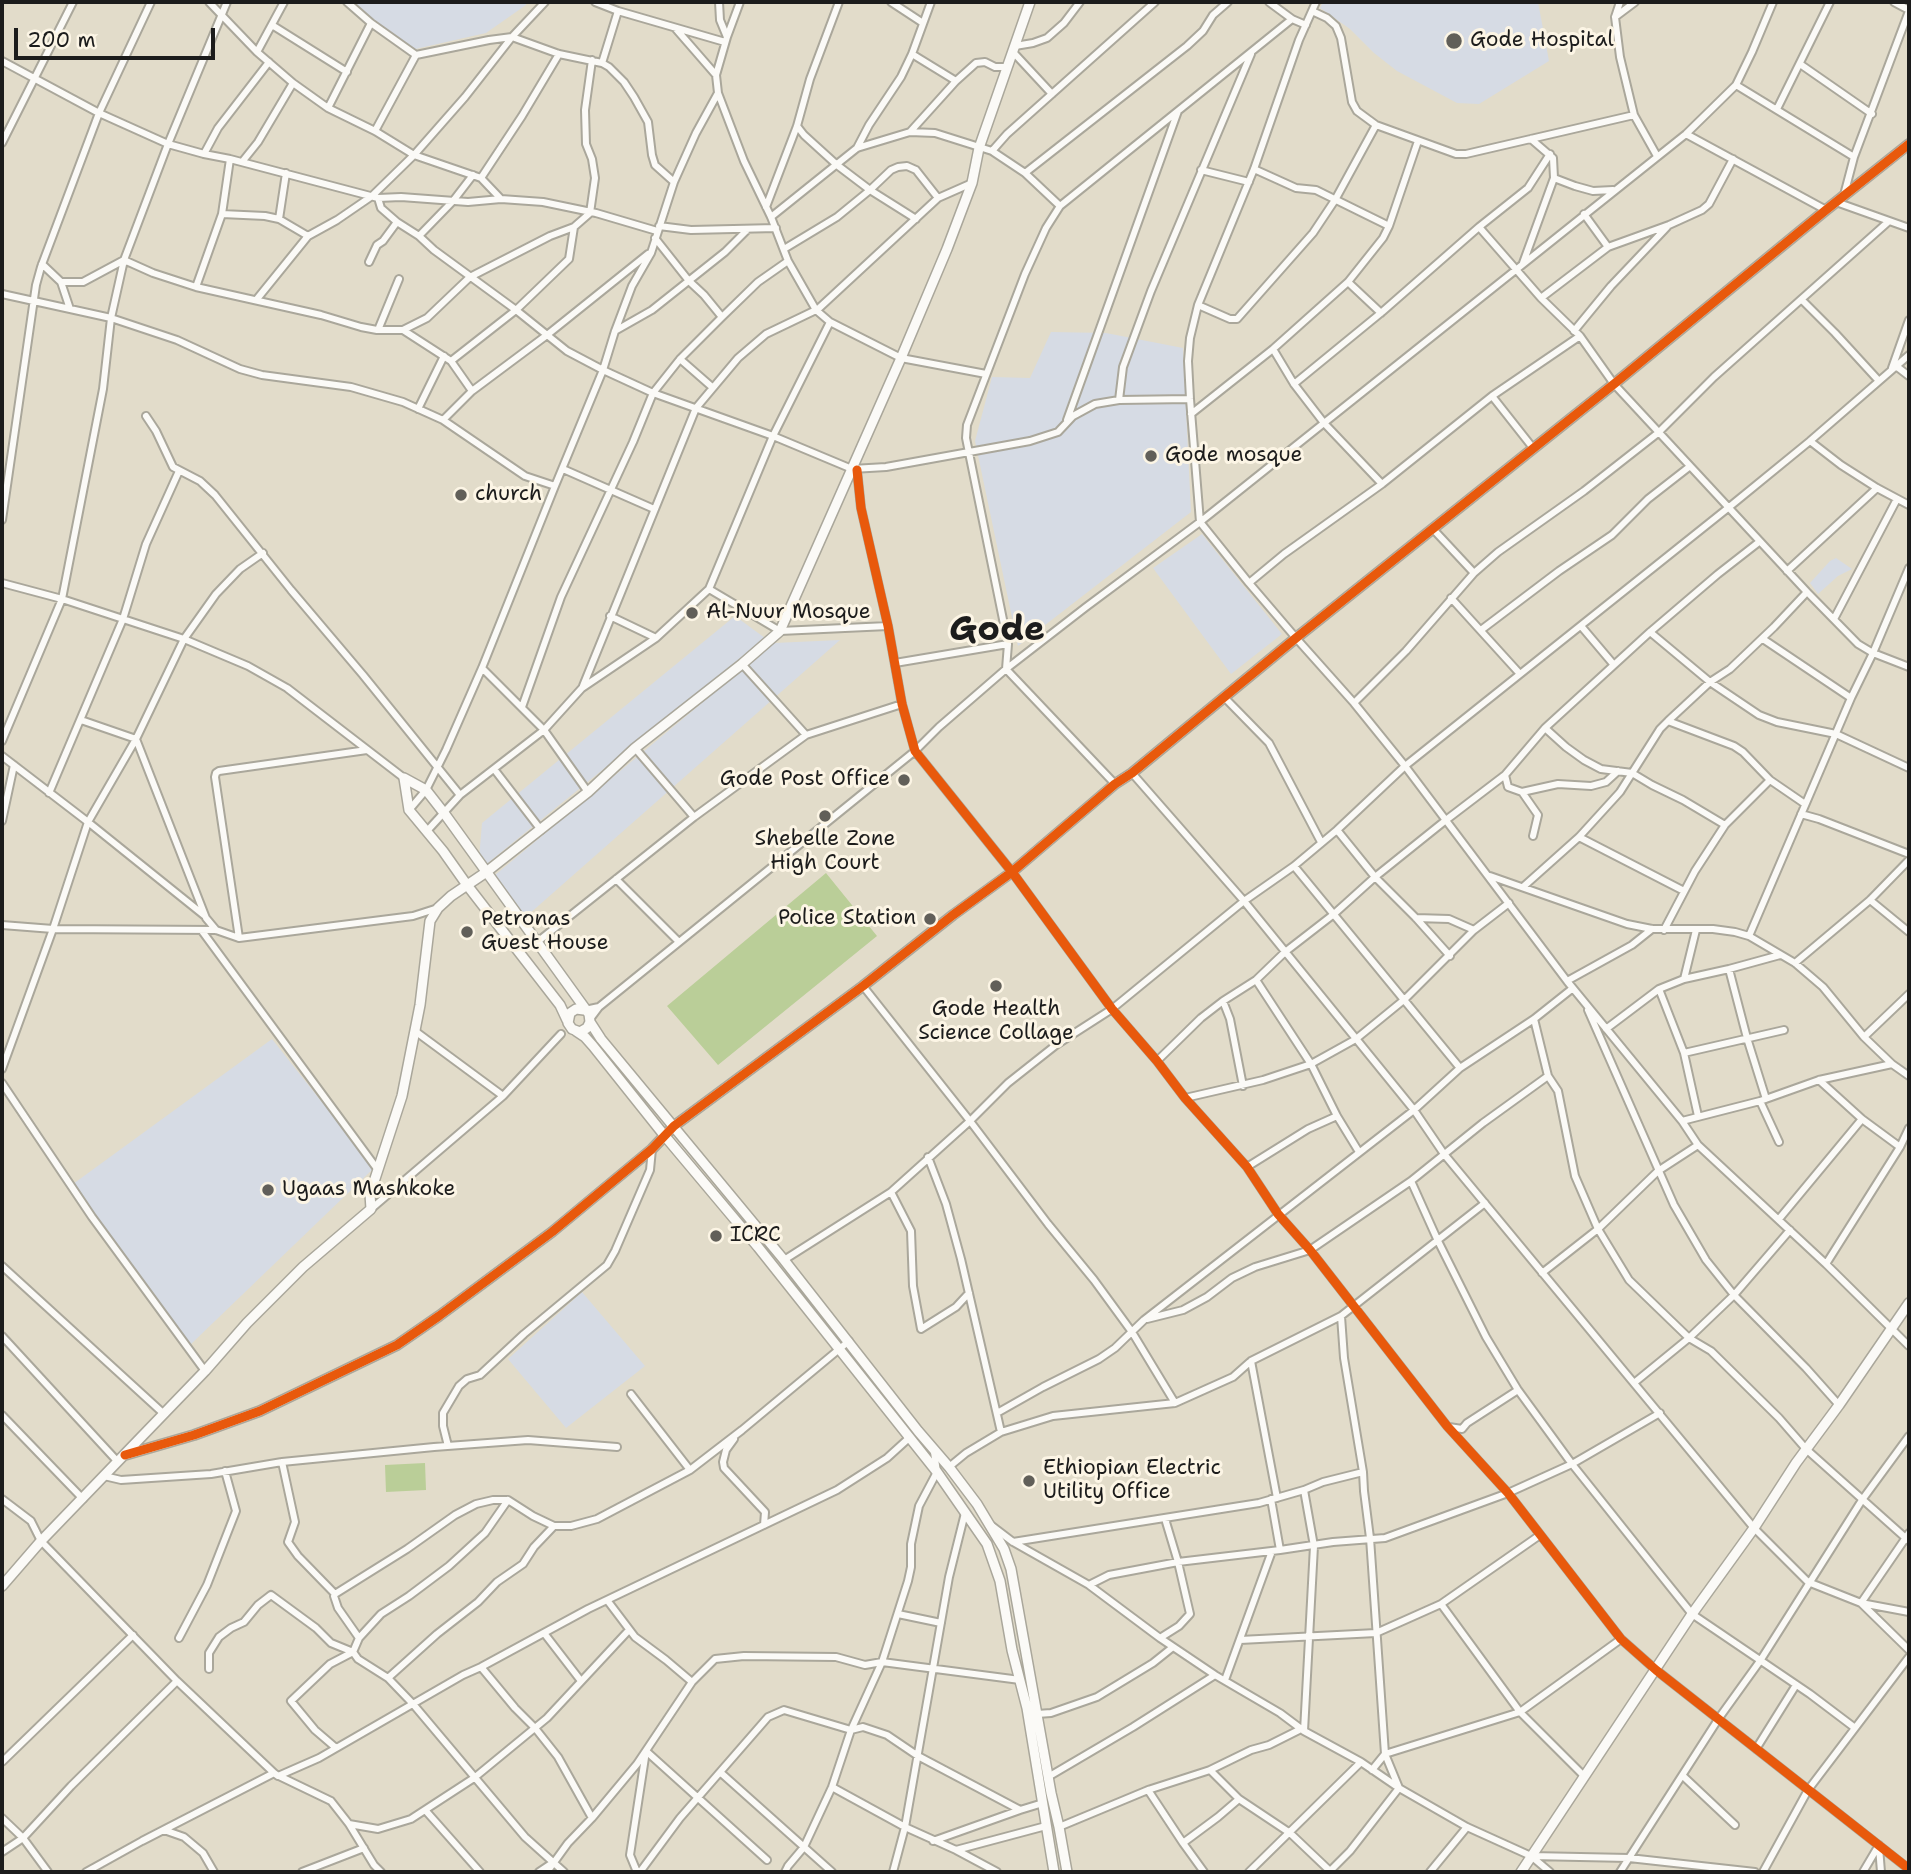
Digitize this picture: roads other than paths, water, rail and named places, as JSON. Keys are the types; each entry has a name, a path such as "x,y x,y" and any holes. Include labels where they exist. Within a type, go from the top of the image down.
{"street":[{"path":"2,144 73,2"},
{"path":"2,520 36,285 42,264 99,113 151,2"},
{"path":"209,2 257,52 328,108 375,131 414,155 477,177 501,199"},
{"path":"2,741 61,600 103,388 111,318 124,260 168,144 228,2"},
{"path":"257,52 284,2"},
{"path":"257,299 308,236 375,197 466,97 512,37 545,2"},
{"path":"595,2 675,28 726,39"},
{"path":"719,2 720,20 726,39"},
{"path":"740,2 716,75 718,93 744,161 776,228 788,261 817,310 830,322 901,358 986,374"},
{"path":"766,206 797,126 810,79 839,2"},
{"path":"891,2 923,23"},
{"path":"771,217 857,148 901,77 932,2"},
{"path":"372,1209 370,1194 402,1096 420,1004 430,921 438,908 588,792 635,748 780,631 855,469 972,184 979,148 1030,2"},
{"path":"1014,49 1047,38 1064,23 1080,2"},
{"path":"992,151 1007,134 1155,2"},
{"path":"1025,173 1187,46 1203,31 1213,15 1228,2"},
{"path":"1269,2 1292,19 1306,25"},
{"path":"1316,2 1254,169 1198,305 1190,338 1190,399 1200,522 1405,766 1567,981 1682,1121 1698,1145 1779,1219 1909,1346"},
{"path":"1617,2 1615,14 1620,57 1634,115 1657,156"},
{"path":"1615,14 1635,2"},
{"path":"561,1034 587,1028 599,1007 915,751 1006,669 1200,522 1686,134 1736,85 1773,2"},
{"path":"1777,109 1830,2"},
{"path":"1844,195 1854,157 1909,10 1894,2"},
{"path":"351,3 371,23 416,55 512,37 559,54 602,63 624,82 634,97 648,122 655,165 674,181"},
{"path":"602,63 618,11"},
{"path":"1312,11 1336,26 1341,38 1352,102 1357,111 1376,125 1460,155 1634,115"},
{"path":"1115,784 1006,669 1008,644 966,438 967,425 1025,274 1046,228 1060,206 1292,19"},
{"path":"328,108 371,23"},
{"path":"272,25 346,72"},
{"path":"675,28 716,75"},
{"path":"1014,49 1052,94"},
{"path":"1119,400 1123,367 1151,291 1252,52"},
{"path":"419,236 477,177 522,116 559,54"},
{"path":"912,54 956,81"},
{"path":"375,131 416,55"},
{"path":"124,260 196,287 257,299 379,330 403,330 427,318 470,277 550,236 574,227 590,213 595,178 586,144 584,110 592,60"},
{"path":"2,61 99,113 168,144 375,197 543,202 596,213 657,232 776,228"},
{"path":"204,154 218,128 269,62"},
{"path":"910,132 976,63 985,62 995,68 1006,67"},
{"path":"1800,64 1872,114"},
{"path":"242,162 258,142 293,83"},
{"path":"1736,85 1854,157"},
{"path":"409,810 426,790 482,668 603,370 632,286 651,253 674,181 718,93"},
{"path":"1066,422 1178,111"},
{"path":"1198,305 1230,319 1237,319 1313,233 1335,200 1376,125"},
{"path":"797,126 837,165 870,191 916,219"},
{"path":"857,148 910,132 935,133 992,151 1025,173 1060,206"},
{"path":"1686,134 1826,210"},
{"path":"1522,265 1554,178 1554,161 1550,154 1531,139"},
{"path":"1191,414 1273,349 1348,282 1389,226 1418,141"},
{"path":"122,1458 260,1410 397,1346 552,1232 652,1149 674,1126 1012,872 1115,784 1132,773 1909,144"},
{"path":"1294,384 1528,188 1550,154"},
{"path":"196,287 222,214 230,159"},
{"path":"1541,298 1608,247 1702,210 1709,204 1733,159"},
{"path":"784,249 837,218 891,170 898,167 907,166 916,170 938,198"},
{"path":"1254,169 1296,188 1316,190 1389,226"},
{"path":"1201,170 1248,182"},
{"path":"279,219 286,173"},
{"path":"1554,178 1593,191 1615,190"},
{"path":"582,688 696,408 712,387 738,358 766,334 817,310 938,198 972,184"},
{"path":"375,197 381,208 397,222 419,236 567,351 653,393 855,469 886,467 1030,441 1058,432 1066,422 1095,404 1119,400 1190,399"},
{"path":"1836,202 1909,228"},
{"path":"222,214 279,219 308,236"},
{"path":"1584,214 1608,247"},
{"path":"369,261 377,244 383,241 397,222"},
{"path":"1354,703 1406,651 1474,573 1514,539 1584,491 1658,433 1714,377 1888,222"},
{"path":"1249,583 1577,333 1611,286 1669,225"},
{"path":"451,361 516,310 569,259 574,227"},
{"path":"1479,227 1515,271 1577,333 1614,384 1658,433 1807,592 1858,644 1909,667"},
{"path":"615,331 652,310 725,252 748,229"},
{"path":"657,232 689,281 722,317"},
{"path":"443,420 472,391 651,253"},
{"path":"61,282 83,282 124,260"},
{"path":"522,707 561,597 653,393 680,359 722,317 758,282 788,261"},
{"path":"42,264 61,282 70,309"},
{"path":"379,330 399,279"},
{"path":"1348,282 1381,313"},
{"path":"2,293 111,318 169,337 240,369 262,375 351,387 390,398 443,420 525,475 555,486"},
{"path":"1802,300 1879,381"},
{"path":"1894,368 1909,320"},
{"path":"427,831 460,795 544,730 582,688 656,638 709,589 773,436 830,322"},
{"path":"403,330 451,361 472,391"},
{"path":"1273,349 1294,384 1324,423 1382,484"},
{"path":"784,1260 891,1192 1008,1083 1056,1045 1112,1009 1244,901 1294,866 1405,766 1728,508 1909,355"},
{"path":"418,409 444,356"},
{"path":"680,359 712,387"},
{"path":"1894,368 1909,376"},
{"path":"1492,396 1533,448"},
{"path":"146,416 173,467 200,481 215,495 460,795"},
{"path":"1810,441 1877,488 1909,505"},
{"path":"1481,630 1612,535 1648,499 1689,467"},
{"path":"563,469 654,509"},
{"path":"855,469 902,704 915,751 1012,872 1112,1009 1185,1098 1247,1167 1278,1214 1310,1250 1447,1426 1508,1493 1620,1639 1909,1869"},
{"path":"49,793 123,619 146,544 179,471"},
{"path":"1787,571 1877,488"},
{"path":"1834,619 1897,499"},
{"path":"1433,529 1474,573"},
{"path":"1157,1061 1201,1018 1256,980 1285,952 1334,914 1375,877 1505,775 1545,728 1650,632 1759,542"},
{"path":"2,1069 53,929 88,822 136,739 184,639 216,594 240,569 263,553"},
{"path":"1749,936 1909,568"},
{"path":"2,583 184,639 265,674 404,778 426,790 589,1014 601,1039 784,1260 991,1525 1011,1569 1048,1777 1045,1797 1059,1827 1067,1872"},
{"path":"709,589 780,631 888,626"},
{"path":"1523,887 1579,837 1620,792 1660,729 1710,682 1730,669 1763,639 1807,592"},
{"path":"1451,598 1520,674"},
{"path":"610,616 656,638"},
{"path":"1581,626 1614,665"},
{"path":"1650,632 1710,682 1759,715 1777,722 1836,734 1909,768"},
{"path":"1763,639 1851,698"},
{"path":"895,663 1008,644"},
{"path":"742,664 806,735"},
{"path":"482,668 544,730 588,792"},
{"path":"1224,697 1269,743 1321,842"},
{"path":"536,943 694,817 806,735 902,704"},
{"path":"81,720 136,739 206,918"},
{"path":"1668,721 1734,746 1770,780 1805,804"},
{"path":"1545,728 1584,760 1601,769 1632,773 1725,825"},
{"path":"635,748 694,817"},
{"path":"239,938 216,773 368,750"},
{"path":"2,756 88,822 206,918 216,930"},
{"path":"2,821 15,765"},
{"path":"494,769 541,830"},
{"path":"1505,775 1508,788 1522,792 1558,784 1591,786 1606,782 1618,771"},
{"path":"1132,773 1244,901 1414,1110 1444,1154 1754,1528 1808,1582 1861,1603 1909,1612"},
{"path":"404,778 409,810 560,1005 569,1027 593,1046 758,1247 937,1472 987,1544 1000,1581 1012,1650 1027,1708 1045,1797 1046,1826 1054,1872"},
{"path":"1664,930 1684,891 1725,825 1770,780"},
{"path":"1522,792 1538,815 1533,836"},
{"path":"1801,814 1909,854"},
{"path":"1337,830 1375,877 1450,956"},
{"path":"1579,837 1684,891"},
{"path":"1795,963 1870,900 1909,860"},
{"path":"1294,866 1460,1068"},
{"path":"1486,873 1627,923 1652,929 1735,932 1749,936 1795,963 1823,987 1864,1037 1909,1076"},
{"path":"616,879 679,942"},
{"path":"1870,900 1909,932"},
{"path":"1185,1098 1243,1086 1311,1063 1356,1039 1405,999 1474,930 1509,904"},
{"path":"2,925 53,929 216,930 239,938 413,916 438,908"},
{"path":"1416,918 1449,919 1474,930"},
{"path":"1567,981 1632,945 1652,929"},
{"path":"1684,979 1696,930"},
{"path":"202,931 378,1170"},
{"path":"1606,1029 1659,989 1684,979 1729,970 1780,955"},
{"path":"1729,970 1763,1100 1779,1142"},
{"path":"1256,980 1311,1063 1337,1116 1359,1152"},
{"path":"863,986 1094,1280 1132,1332 1175,1403"},
{"path":"997,1413 1115,1348 1144,1320 1414,1110 1460,1068 1534,1019 1573,988"},
{"path":"1659,989 1684,1053 1698,1116"},
{"path":"1864,1037 1909,994"},
{"path":"1583,1000 1674,1205 1706,1260 1761,1325 1806,1368 1839,1405"},
{"path":"1223,1001 1230,1020 1243,1086"},
{"path":"2,1586 41,1541 303,1267 503,1096 561,1034 572,1010 599,1007"},
{"path":"1534,1019 1548,1076 1558,1091 1575,1176 1598,1229 1629,1280 1689,1338 1711,1351 1779,1418 1806,1449 1908,1537 1861,1603"},
{"path":"1684,1053 1784,1030"},
{"path":"415,1031 503,1096"},
{"path":"1682,1121 1763,1100 1819,1080 1892,1064"},
{"path":"1144,1320 1182,1310 1255,1266 1310,1250 1411,1181 1483,1123 1548,1076"},
{"path":"1819,1080 1862,1119 1900,1147"},
{"path":"2,1083 92,1217 205,1371"},
{"path":"1247,1167 1308,1129 1337,1116"},
{"path":"1779,1219 1862,1119"},
{"path":"1826,1264 1900,1147 1909,1128"},
{"path":"1542,1273 1598,1229 1658,1171 1698,1145"},
{"path":"448,1446 443,1413 459,1386 467,1379 480,1375 524,1334 607,1265 650,1170 652,1149"},
{"path":"928,1157 946,1204 1000,1432"},
{"path":"697,1175 707,1167"},
{"path":"1411,1181 1486,1337 1518,1390 1572,1464 1692,1614 1856,1728"},
{"path":"891,1192 911,1231 913,1286 921,1329 956,1307 969,1293"},
{"path":"948,1468 1000,1432 1053,1416 1175,1403 1233,1377 1251,1361 1341,1316 1485,1203"},
{"path":"1634,1383 1689,1338 1734,1295 1790,1230"},
{"path":"758,1247 768,1241"},
{"path":"2,1266 164,1414"},
{"path":"1521,1872 1692,1614 1909,1303"},
{"path":"1341,1316 1344,1358 1363,1472 1370,1538 1385,1754 1399,1788"},
{"path":"2,1336 122,1458"},
{"path":"335,1594 455,1515 477,1504 508,1500 554,1526 571,1526 597,1519 690,1470 743,1430 849,1341"},
{"path":"1225,1680 1276,1550 1274,1499 1251,1361"},
{"path":"876,1395 885,1388"},
{"path":"1447,1426 1462,1429 1518,1390"},
{"path":"631,1394 690,1470"},
{"path":"1089,1585 1109,1575 1178,1562 1385,1538 1508,1493 1572,1464 1660,1413"},
{"path":"2,1415 83,1499"},
{"path":"743,1430 726,1450 724,1468 765,1512 764,1525"},
{"path":"1620,1872 1719,1718 1760,1661 1862,1500 1909,1436"},
{"path":"86,1872 276,1775 319,1758 463,1675 607,1600 837,1490 887,1458 909,1438"},
{"path":"104,1476 121,1480 211,1474 282,1462 528,1440 617,1447"},
{"path":"785,1872 804,1847 832,1787 852,1730 882,1661 911,1567 911,1544 919,1506 937,1472 934,1450"},
{"path":"282,1462 295,1522 288,1542 335,1594 338,1608 359,1638"},
{"path":"179,1638 207,1585 236,1511 225,1471"},
{"path":"1013,1542 1274,1499 1363,1472"},
{"path":"1303,1730 1314,1546 1304,1490"},
{"path":"2,1499 31,1521 41,1541 177,1681 276,1775 331,1801 349,1824 374,1865 382,1872"},
{"path":"335,1748 315,1730 292,1701 330,1664 353,1652 359,1638 381,1614 449,1566 485,1533 508,1500"},
{"path":"893,1872 905,1827 949,1577 966,1511"},
{"path":"1160,1638 1179,1626 1190,1614 1167,1518"},
{"path":"991,1525 1013,1542 1089,1585 1173,1647 1303,1730 1362,1762 1399,1788 1467,1827 1531,1856 1550,1872"},
{"path":"388,1678 478,1602 497,1582 523,1564 534,1547 554,1526"},
{"path":"1240,1640 1376,1633 1441,1604 1540,1535"},
{"path":"209,1669 209,1653 219,1637 244,1622 258,1605 271,1595 316,1628 331,1643 353,1652 358,1659 388,1678 525,1836 562,1872"},
{"path":"607,1600 635,1637 692,1682"},
{"path":"1861,1603 1909,1650"},
{"path":"1441,1604 1520,1712 1584,1776"},
{"path":"898,1614 941,1623"},
{"path":"349,1824 378,1829 411,1819 474,1778 547,1718 629,1630"},
{"path":"544,1633 581,1681"},
{"path":"2,1762 133,1635"},
{"path":"1372,1770 1385,1754 1520,1712 1620,1639"},
{"path":"1037,1714 1051,1713 1097,1697 1153,1663 1173,1647"},
{"path":"547,1872 637,1764 692,1682 715,1659 836,1657 865,1665 882,1661 1020,1680"},
{"path":"1763,1872 1808,1790 1909,1657"},
{"path":"481,1667 558,1757 592,1818"},
{"path":"1048,1777 1215,1675"},
{"path":"2,1852 23,1838 71,1786 177,1681"},
{"path":"1756,1749 1796,1685"},
{"path":"646,1751 630,1856 639,1872 680,1818 768,1717 784,1710 852,1730 863,1727 887,1735 918,1756 1020,1810"},
{"path":"1059,1827 1148,1790 1210,1770 1251,1750 1303,1730"},
{"path":"646,1751 767,1860"},
{"path":"1249,1872 1362,1762"},
{"path":"1210,1770 1239,1799 1290,1833 1330,1872 1350,1851 1399,1788"},
{"path":"720,1772 832,1872"},
{"path":"1683,1776 1735,1825"},
{"path":"832,1787 905,1827 997,1872"},
{"path":"1148,1790 1205,1872"},
{"path":"933,1841 1020,1810 1045,1797"},
{"path":"1183,1843 1239,1799"},
{"path":"426,1811 480,1872"},
{"path":"2,1818 23,1838 48,1872"},
{"path":"956,1850 1046,1826"},
{"path":"1430,1872 1467,1827"},
{"path":"164,1830 184,1837 204,1853 214,1872"},
{"path":"1863,1872 1879,1845"},
{"path":"1879,1845 1881,1872"},
{"path":"1050,1850 1063,1847"},
{"path":"303,1872 364,1848"},
{"path":"1531,1856 1629,1858 1755,1872"},
{"path":"540,1872 553,1863"}],"place":[{"name":"Gode Hospital","path":"1454,41"},
{"name":"Gode mosque","path":"1151,456"},
{"name":"church","path":"461,495"},
{"name":"Al-Nuur Mosque","path":"692,613"},
{"name":"Gode Post Office","path":"904,780"},
{"name":"Shebelle Zone High Court","path":"825,816"},
{"name":"Police Station","path":"930,919"},
{"name":"Petronas Guest House","path":"467,932"},
{"name":"Gode Health Science Collage","path":"996,986"},
{"name":"Ugaas Mashkoke","path":"268,1190"},
{"name":"ICRC","path":"716,1236"},
{"name":"Ethiopian Electric Utility Office","path":"1029,1481"}],"district":[{"name":"Gode","path":"997,631"}]}
